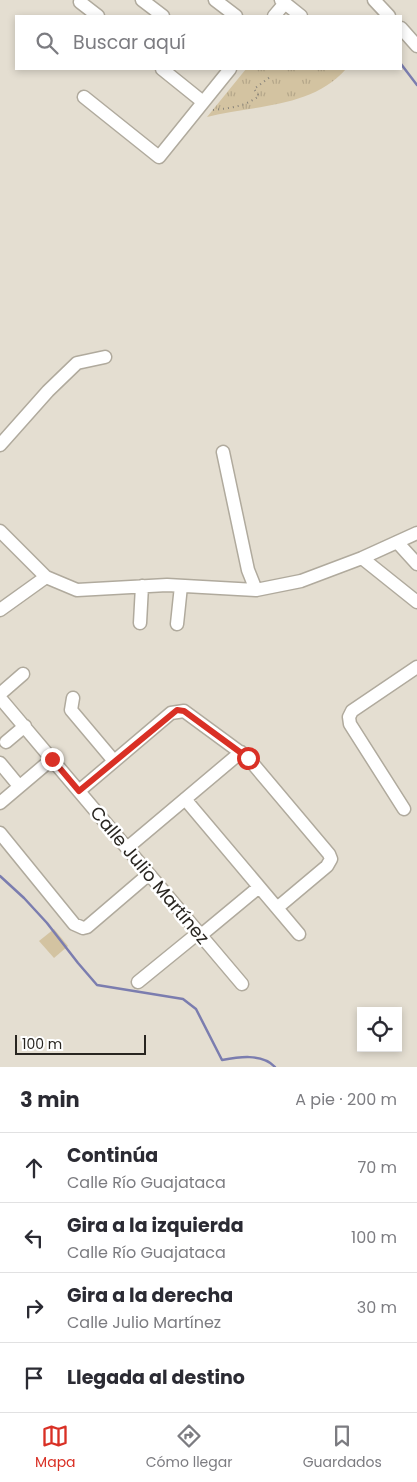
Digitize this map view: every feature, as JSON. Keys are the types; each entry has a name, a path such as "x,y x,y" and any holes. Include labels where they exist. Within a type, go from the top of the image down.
{"street":[{"path":"142,0 162,15"},
{"path":"215,0 235,15"},
{"path":"374,0 388,15"},
{"path":"80,2 97,15"},
{"path":"275,15 283,2 301,15"},
{"path":"402,29 417,46"},
{"path":"163,70 208,106"},
{"path":"84,98 159,157 208,106 229,70"},
{"path":"0,445 48,391 77,363 105,357"},
{"path":"223,452 248,570 256,590"},
{"path":"0,531 46,577 77,590 142,586 256,590 301,581 362,558 417,533"},
{"path":"397,542 417,564"},
{"path":"362,558 417,602"},
{"path":"0,610 46,577"},
{"path":"140,623 142,586"},
{"path":"177,624 181,586"},
{"path":"404,809 350,724 349,717 352,711 417,667"},
{"path":"1,700 23,674"},
{"path":"73,698 71,710 114,761"},
{"name":"Calle Julio Martínez","path":"1,700 242,984"},
{"path":"79,791 177,710 184,711 241,752 330,859 327,866 277,908"},
{"path":"6,742 25,726"},
{"path":"128,848 241,752"},
{"path":"0,803 52,759"},
{"path":"0,763 19,786"},
{"path":"185,799 299,934"},
{"path":"0,833 74,924 83,928 87,927 150,874"},
{"path":"138,982 259,887"}],"path":[{"path":"208,106 242,106 259,96 254,88 270,77"}],"green space":[{"path":"245,70 345,70 332,82 317,91 299,98 263,107 207,117"},
{"path":"54,929 68,946 54,958 39,941"}],"waterway":[{"path":"402,65 417,85"},
{"path":"0,876 47,923 97,985 183,999 196,1009 222,1060 250,1057 263,1060 275,1067"}],"route":[{"path":"52,759 79,791 171,713 177,710 184,711 248,758"}]}
